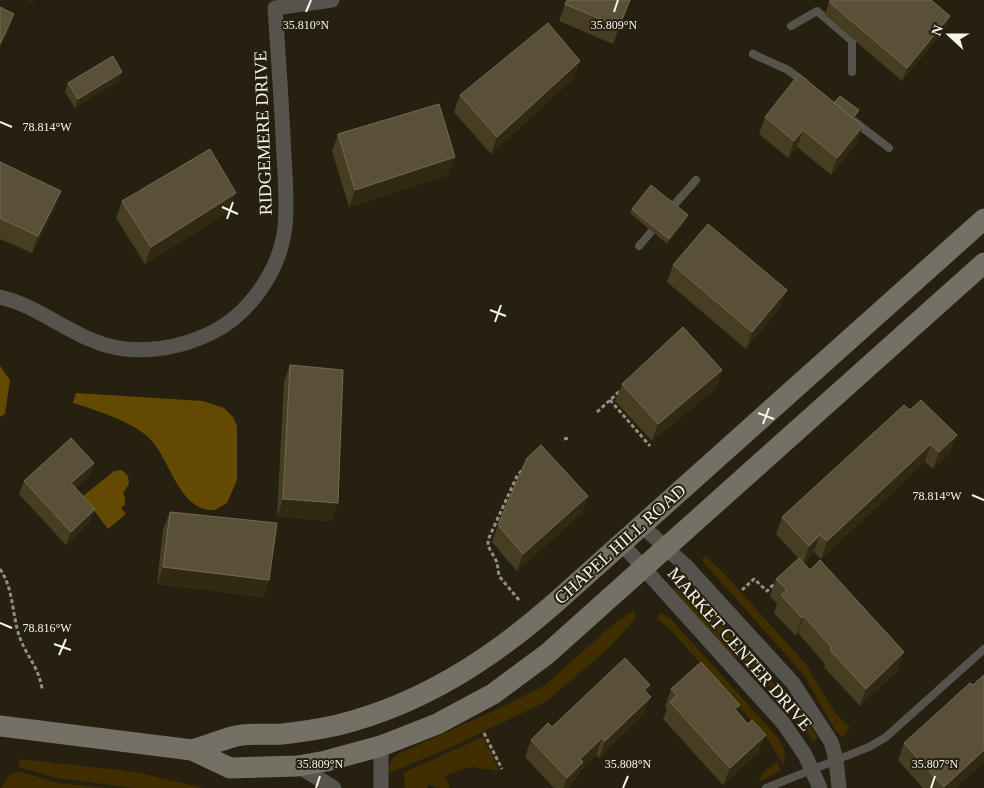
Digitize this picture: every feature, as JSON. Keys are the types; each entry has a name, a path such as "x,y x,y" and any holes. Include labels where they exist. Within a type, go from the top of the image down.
{"main road":[{"name":"CHAPEL HILL ROAD","path":"192,750 237,736 282,734 337,725 406,702 434,689 485,660 518,635 621,544 984,219"},
{"name":"CHAPEL HILL ROAD","path":"0,726 192,750 230,768 298,766 381,746 437,724 506,685 547,654 984,263"}],"street":[{"name":"RIDGEMERE DRIVE","path":"0,297 18,302 81,336 109,346 140,350 183,345 201,338 218,329 249,305 273,268 285,229 286,196 275,8 332,0"},
{"name":"MARKET CENTER DRIVE","path":"641,525 668,547 793,684 831,742 836,759 839,788"},
{"name":"MARKET CENTER DRIVE","path":"621,544 767,703 798,744 812,768 820,788"},
{"path":"381,746 381,788"},
{"path":"298,766 334,788"}],"lane":[{"path":"791,26 817,11 852,41 852,72"},
{"path":"753,54 788,70 811,88"},
{"path":"850,118 889,148"},
{"path":"639,246 696,180"},
{"path":"766,788 812,768 869,747 886,737 984,649"}],"path":[{"path":"597,412 623,388"},
{"path":"610,400 650,446"},
{"path":"564,439 569,438"},
{"path":"519,600 499,576 497,562 488,546 488,540 517,476 527,465"},
{"path":"0,569 8,585 18,634 36,667 42,689"},
{"path":"742,590 754,579 767,591 778,580"},
{"path":"484,733 502,769"}],"shaded area":[{"path":"0,366 10,380 5,414 0,417"},
{"path":"76,393 203,401 224,408 233,417 237,426 237,480 227,503 215,510 202,508 192,502 176,482 156,446 148,437 123,421 73,403"},
{"path":"122,470 128,476 129,484 123,493 125,505 121,508 126,514 108,529 83,496 114,471"},
{"path":"705,556 721,570 805,663 835,713 850,727 843,738 835,730 804,675 705,564 702,559"},
{"path":"681,580 802,715 818,738 813,741 790,709 755,670 723,648 673,590"},
{"path":"634,611 636,618 610,647 547,701 454,746 392,772 388,770 392,759 398,754 544,686 617,621"},
{"path":"660,613 670,618 779,739 785,752 784,765 766,737 668,627 657,619"},
{"path":"483,737 500,771 470,767 444,776 449,784 449,788 437,788 429,784 427,788 405,788 404,772"},
{"path":"19,759 136,772 203,788 134,788 57,778 19,767"},
{"path":"777,762 781,771 758,782 765,770"},
{"path":"19,771 58,783 107,788 1,788 9,775"}],"building":[{"path":"567,0 630,0 619,27 565,4"},
{"path":"831,0 931,0 950,16 907,68 829,2"},
{"path":"0,7 14,14 0,44"},
{"path":"548,23 580,61 497,137 460,95"},
{"path":"113,56 122,72 78,99 68,83"},
{"path":"799,74 863,126 837,158 803,130 794,141 765,117"},
{"path":"840,96 859,110 853,118 834,103"},
{"path":"439,104 455,157 355,190 338,134"},
{"path":"210,149 236,193 151,247 122,201"},
{"path":"0,162 61,191 38,236 0,218"},
{"path":"651,185 688,215 669,239 632,209"},
{"path":"708,224 787,290 752,332 673,265"},
{"path":"683,327 722,370 658,424 622,384"},
{"path":"290,365 343,370 338,503 283,499"},
{"path":"921,400 957,435 939,452 931,444 827,541 820,535 809,546 782,517 904,405 910,410"},
{"path":"71,438 94,463 71,483 95,509 71,532 24,481"},
{"path":"541,445 588,496 523,554 498,525 527,458"},
{"path":"170,512 277,523 269,580 163,567"},
{"path":"799,558 810,570 820,560 904,652 866,689 830,650 832,648 804,616 802,618 781,595 787,590 776,579"},
{"path":"625,658 650,685 644,690 651,697 605,741 602,738 580,759 583,762 567,778 531,740 548,723 552,727"},
{"path":"701,662 740,705 735,709 748,724 752,720 766,735 730,768 670,702 677,695 671,689"},
{"path":"984,675 984,750 944,787 904,743 970,683 973,685"}]}
